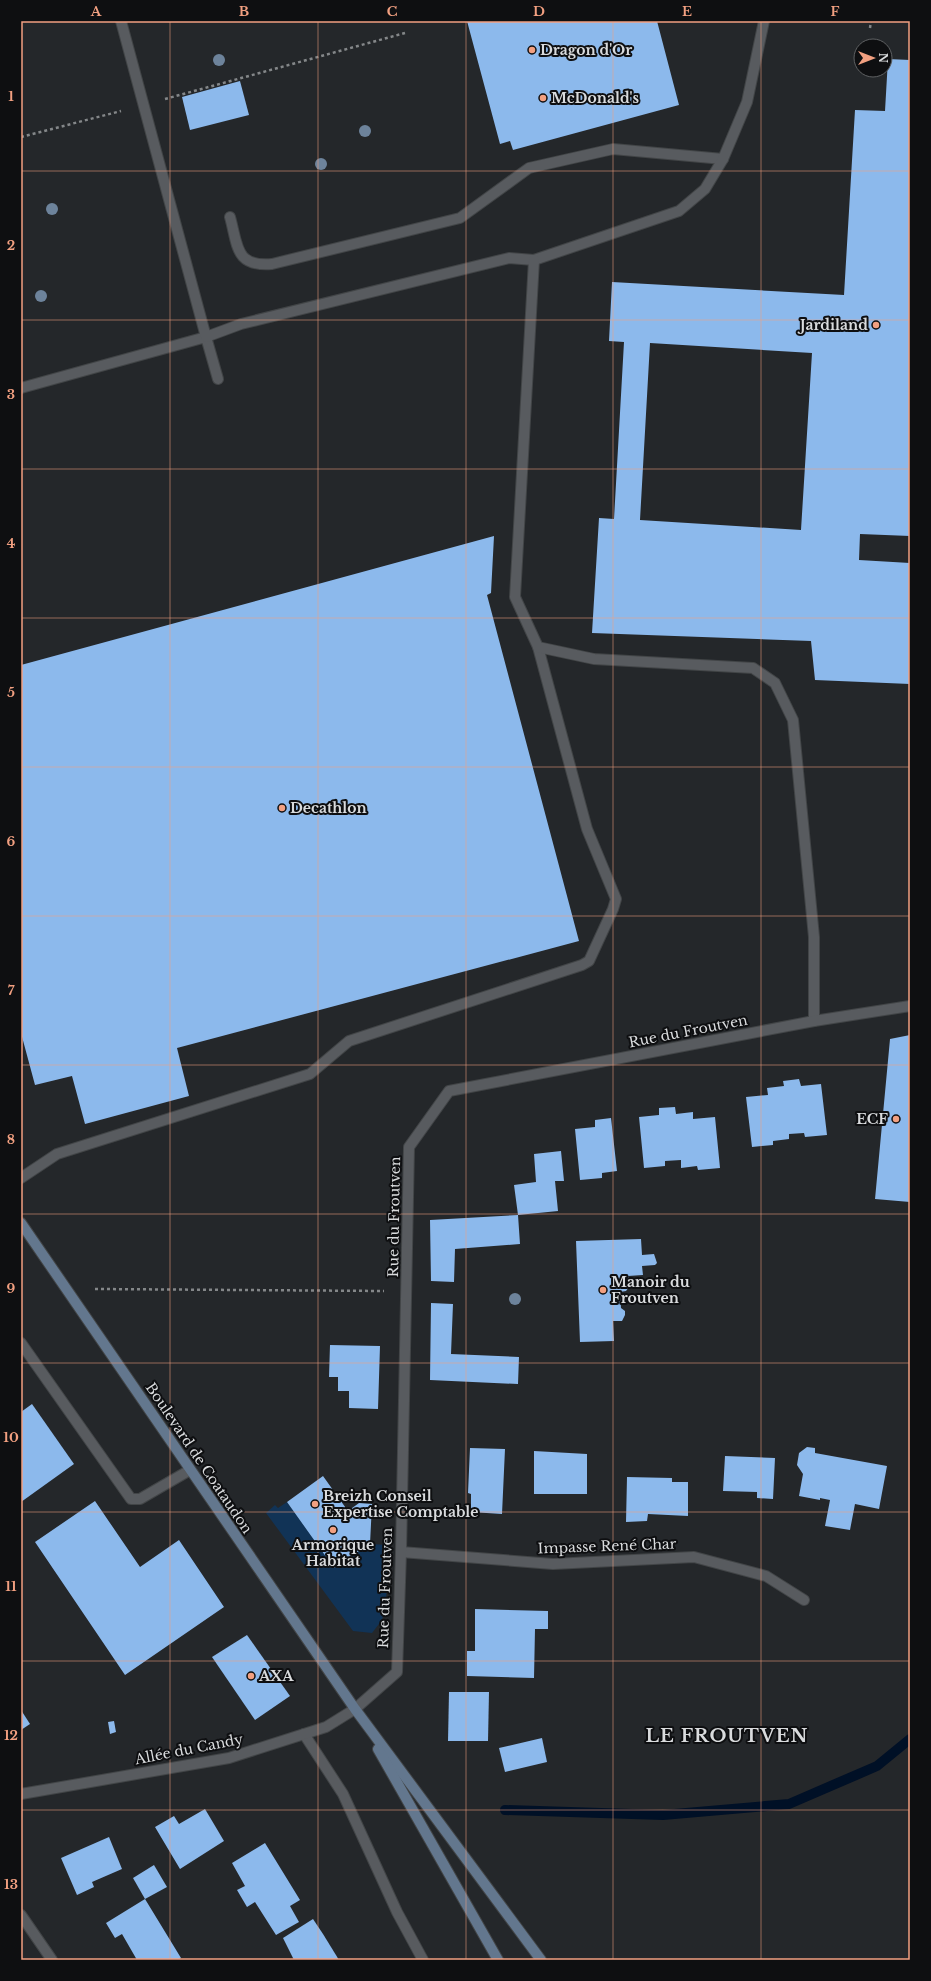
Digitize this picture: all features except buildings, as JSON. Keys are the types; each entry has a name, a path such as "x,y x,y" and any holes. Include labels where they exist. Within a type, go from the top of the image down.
{"main road":[{"name":"Boulevard de Coataudon","path":"21,1223 355,1709"},
{"path":"355,1709 498,1960"},
{"path":"355,1709 541,1960"}],"street":[{"path":"121,21 218,380"},
{"path":"21,388 206,336 241,324 509,258 534,260 678,211 705,189 723,159 747,102 764,21"},
{"path":"230,217 239,252 247,262 261,265 272,264 460,218 529,168 613,148 723,159"},
{"path":"21,1178 57,1154 310,1074 348,1041 582,965 589,961 613,909 616,899 587,829 538,647 515,597 534,260"},
{"path":"538,647 594,659 753,668 775,683 794,720 814,936 814,1021"},
{"name":"Rue du Froutven","path":"355,1709 397,1672 401,1552 409,1147 449,1091 814,1021 910,1006"},
{"path":"21,1343 124,1492 131,1499 140,1499 190,1470"},
{"name":"Impasse René Char","path":"401,1552 553,1564 694,1557 766,1576 804,1600"},
{"name":"Allée du Candy","path":"21,1794 229,1758 326,1727 355,1709"},
{"path":"304,1734 343,1794 397,1912 423,1960"},
{"path":"21,1915 52,1960"}],"path":[{"path":"870,28 871,21"},
{"path":"21,137 405,33"},
{"path":"67,1289 406,1291"}],"shaded area":[{"path":"287,1502 334,1567 370,1544 388,1545 386,1605 382,1620 372,1633 353,1631 266,1513 275,1505 278,1508"}],"waterway":[{"path":"505,1810 663,1815 789,1804 877,1766 910,1739"}],"place":[{"name":"Dragon d'Or","path":"532,50"},
{"name":"McDonald's","path":"543,98"},
{"name":"Jardiland","path":"876,325"},
{"name":"Decathlon","path":"282,808"},
{"name":"ECF","path":"896,1119"},
{"name":"Manoir du Froutven","path":"603,1290"},
{"name":"Breizh Conseil Expertise Comptable","path":"315,1504"},
{"name":"Armorique Habitat","path":"333,1530"},
{"name":"AXA","path":"251,1676"}],"district":[{"name":"LE FROUTVEN","path":"727,1736"}]}
